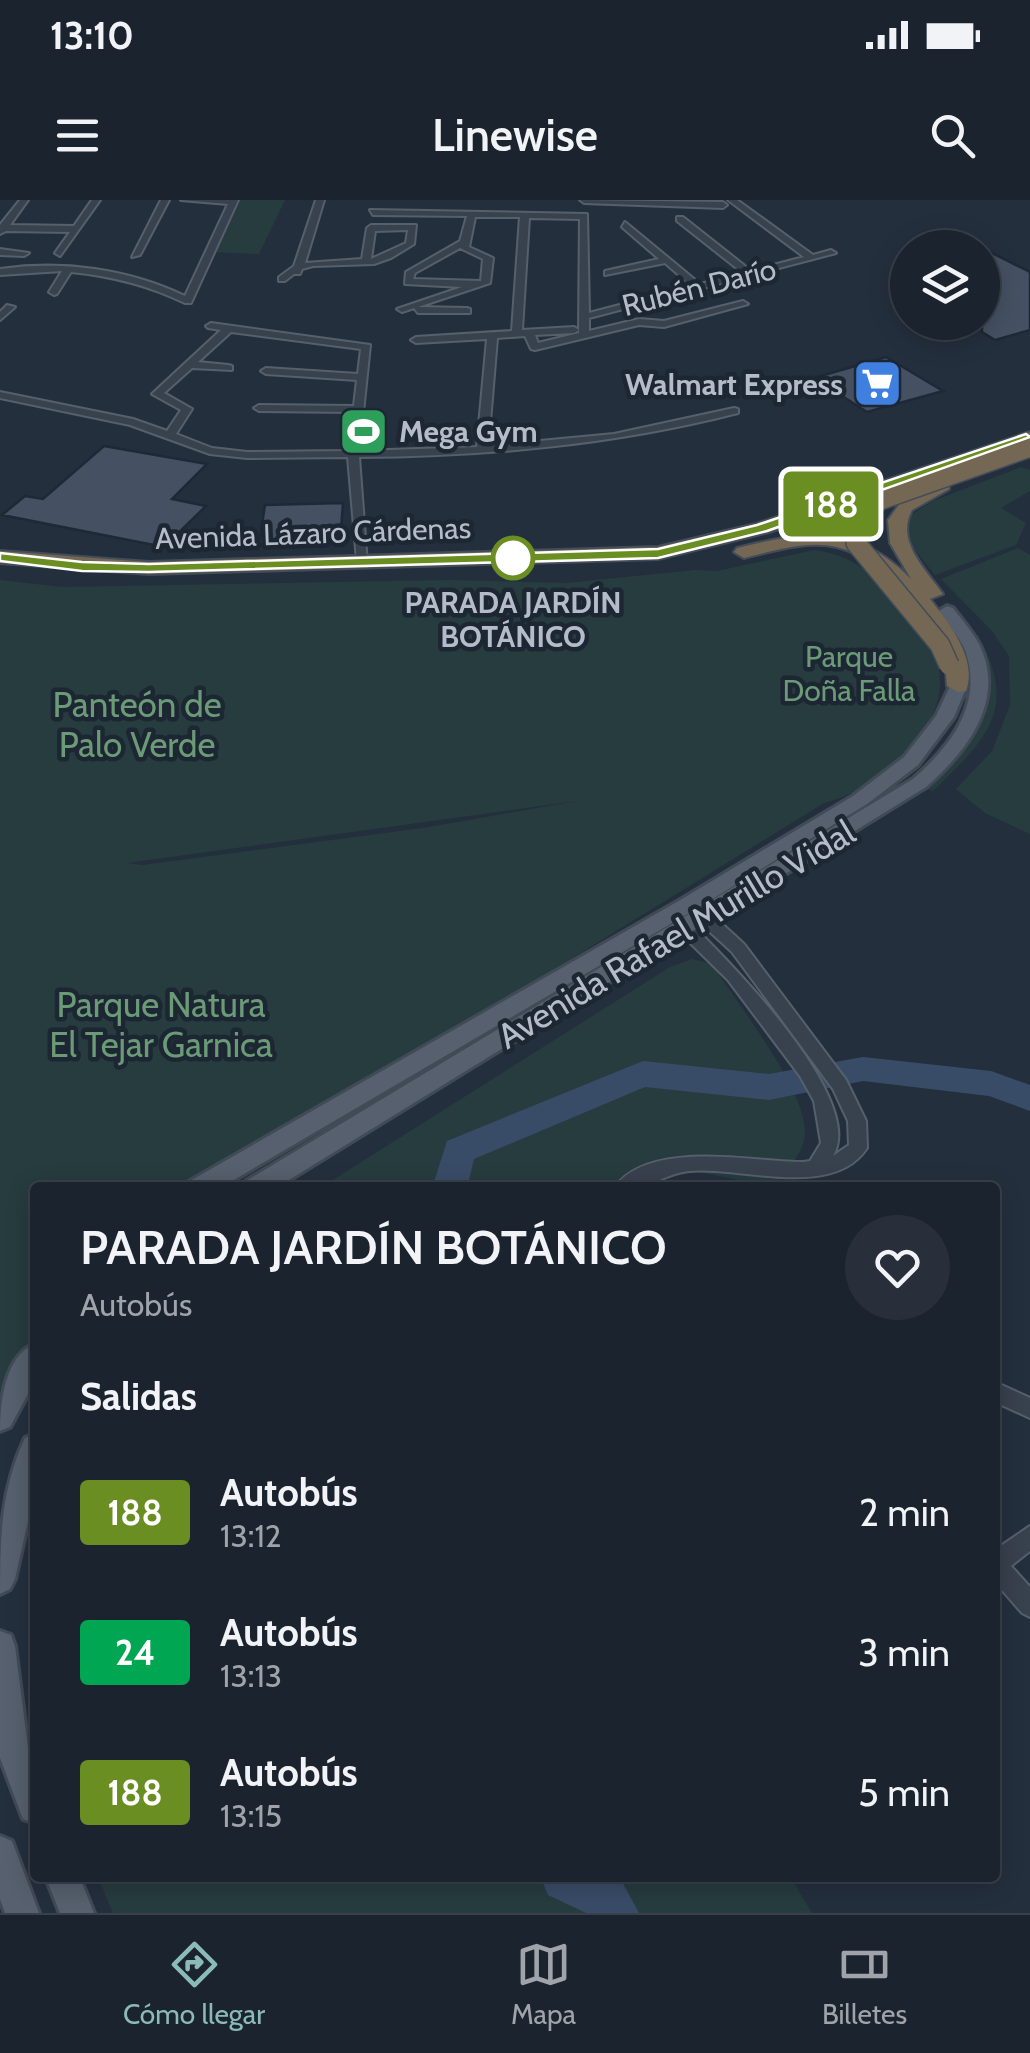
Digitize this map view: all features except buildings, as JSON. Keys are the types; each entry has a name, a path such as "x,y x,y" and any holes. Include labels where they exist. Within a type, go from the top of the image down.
{"highway":[{"name":"Avenida Lázaro Cárdenas","path":"0,557 82,566 658,554 762,528 1030,437"},
{"name":"Avenida Lázaro Cárdenas","path":"0,570 138,580 572,573 664,567 744,552 1027,456"},
{"path":"958,686 940,644 856,542 853,525 858,512 880,500 1027,456"},
{"path":"762,528 784,512 886,473"},
{"path":"943,485 904,506 896,532 918,574 946,611"},
{"path":"744,552 821,540 869,552 894,574 946,635 960,668 958,686"},
{"path":"0,549 82,566"}],"main road":[{"name":"Avenida Rafael Murillo Vidal","path":"208,1182 901,796 934,771 956,748 977,714 983,683 972,646 946,611"},
{"name":"Avenida Rafael Murillo Vidal","path":"265,1182 688,916 896,774 935,732 958,686"},
{"path":"0,1418 30,1365"},
{"path":"0,1578 30,1458"},
{"path":"0,1646 12,1748 30,1793"},
{"path":"0,1853 22,1913"},
{"path":"65,1882 77,1913"}],"street":[{"path":"2,230 24,200"},
{"path":"60,254 96,200"},
{"path":"136,254 165,200"},
{"path":"0,272 28,266 67,270 118,283 159,286 188,301 234,201 185,200"},
{"path":"320,200 298,265 366,262 378,261 410,244 413,228 371,228 366,262"},
{"path":"584,200 726,204 808,255 832,253"},
{"path":"726,204 791,256"},
{"path":"726,204 680,220 742,268"},
{"path":"373,212 584,216 590,312 584,332"},
{"path":"467,312 400,314 485,283 488,258 466,248 464,242 472,213"},
{"path":"416,340 522,331 525,214"},
{"path":"625,225 691,281"},
{"path":"2,230 75,229"},
{"path":"464,242 410,272 408,282 480,285"},
{"path":"0,252 24,253"},
{"name":"Rubén Darío","path":"590,312 691,281 808,255"},
{"name":"Rubén Darío","path":"590,312 808,255"},
{"path":"608,272 666,260"},
{"path":"54,292 67,270"},
{"name":"Rubén Darío","path":"522,331 534,347 584,332 640,322 664,324 743,304"},
{"path":"0,317 10,307"},
{"path":"590,312 620,327"},
{"path":"211,326 366,347 353,454 363,561"},
{"path":"170,435 186,409 157,394 228,329"},
{"path":"482,449 492,333"},
{"path":"188,364 228,368"},
{"path":"266,371 361,377"},
{"path":"0,395 134,422 228,454 353,454 576,444 656,432 734,411"},
{"path":"259,408 357,409"},
{"path":"688,916 730,939 815,1068 830,1144 818,1165"},
{"path":"633,1182 656,1169 696,1163 783,1170 844,1162 858,1148 857,1121 840,1085 815,1068 734,976 688,916"},
{"path":"734,976 753,969"},
{"path":"1000,1394 1030,1408"},
{"path":"1000,1560 1030,1537"},
{"path":"1000,1570 1030,1605"}],"green space":[{"path":"238,200 285,200 259,254 211,252"},
{"path":"1021,467 1030,470 1030,491 1001,508 1026,523 1016,545 935,575 909,543 901,521 933,501"},
{"path":"1018,548 1030,555 1030,834 985,813 956,789 992,751 1010,705 1009,656 992,631 941,579"},
{"path":"814,550 841,557 872,576 925,637 940,674 938,699 914,746 871,782 824,803 209,1182 30,1182 30,1359 0,1404 0,580 62,587 451,580 566,583 717,571","holes":["577,801 423,828 143,865 127,863"]},
{"path":"973,635 978,635 990,661 996,703 982,738 933,791 927,789 973,737 987,702 983,660"},
{"path":"692,959 712,964 795,1095 805,1134 801,1148 778,1182 749,1182 658,1164 640,1182 330,1182 670,967"},
{"path":"100,1882 793,1882 812,1913 113,1913"}],"waterway":[{"path":"451,1182 459,1151 643,1074 769,1087 863,1069 991,1084 1030,1098"},
{"path":"575,1882 601,1892 614,1913"}],"bus line":[{"name":"188","path":"0,557 149,568 658,554 762,528 1030,437"}],"place":[{"name":"Walmart Express","path":"878,384"},
{"name":"Mega Gym","path":"364,431"},
{"name":"PARADA JARDÍN BOTÁNICO","path":"513,558"}],"park label":[{"name":"Parque Doña Falla","path":"849,673"},
{"name":"Panteón de Palo Verde","path":"137,724"},
{"name":"Parque Natura El Tejar Garnica","path":"161,1024"}]}
